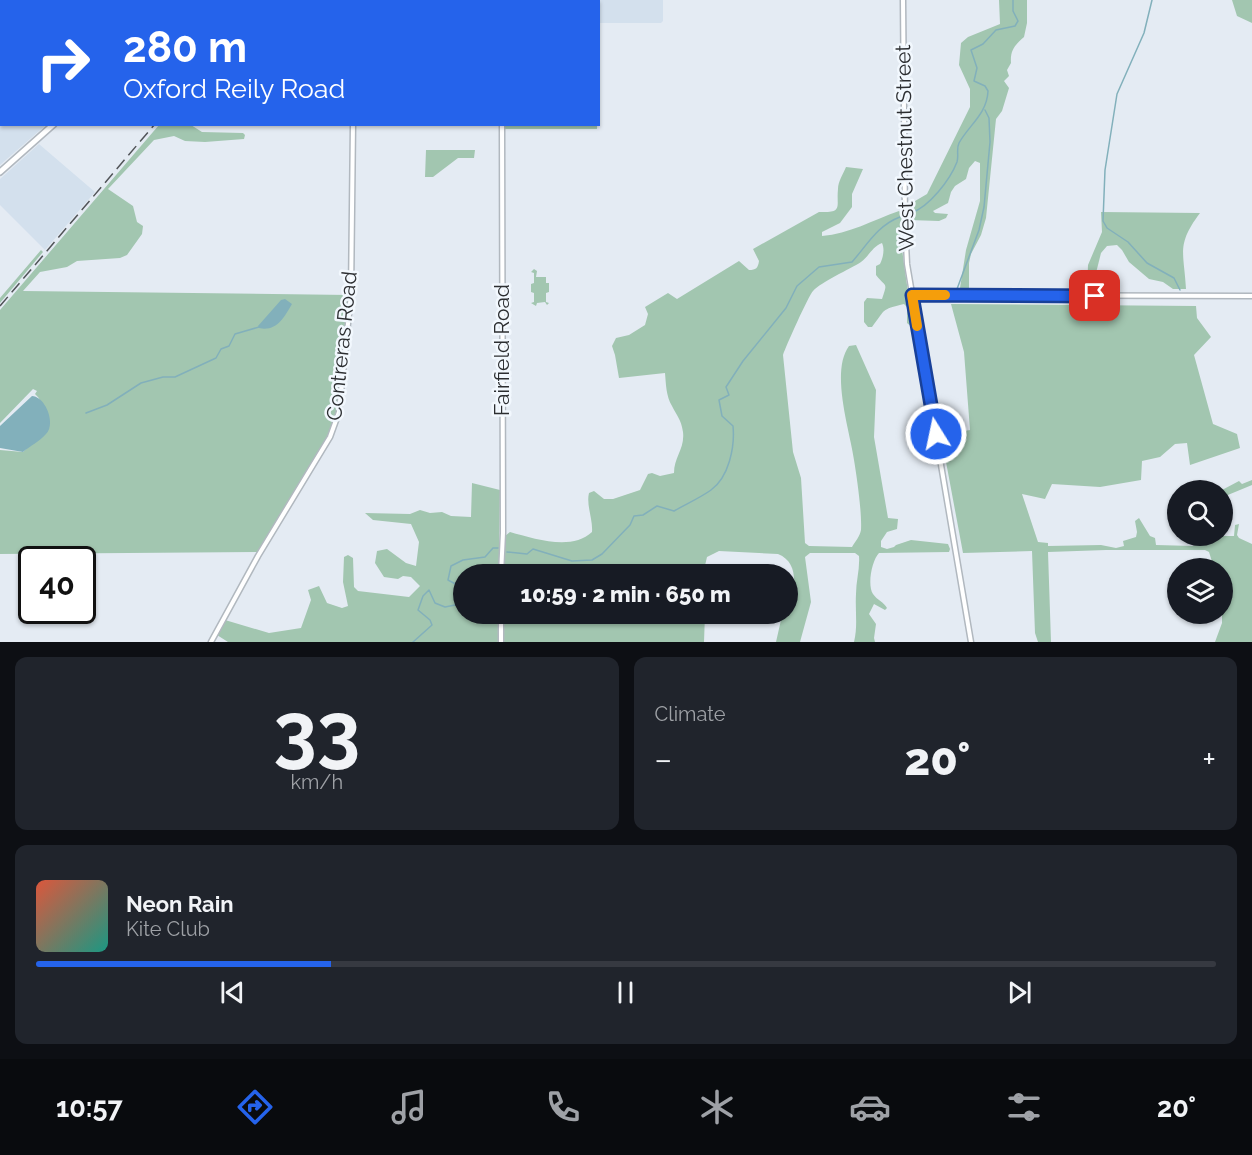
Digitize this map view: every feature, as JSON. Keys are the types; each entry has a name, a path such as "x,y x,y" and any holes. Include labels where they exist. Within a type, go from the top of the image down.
{"highway":[{"path":"0,172 52,126"}],"street":[{"name":"West Chestnut Street","path":"903,0 905,238 912,295 971,642"},
{"name":"Contreras Road","path":"211,642 258,556 330,437 339,412 351,294 353,126"},
{"name":"Fairfield Road","path":"501,564 502,126"},
{"path":"912,295 1252,296"},
{"path":"501,624 501,642"}],"shaded area":[{"path":"600,0 663,0 663,21 661,23 600,23"},
{"path":"0,126 45,126 0,165"},
{"path":"39,144 95,192 45,250 0,205 0,179"}],"green space":[{"path":"999,0 1027,0 1027,23 1024,37 1012,51 1011,63 1007,70 1009,76 1004,81 1009,88 1002,111 996,119 986,218 981,235 971,254 969,288 960,288 966,250 980,201 980,163 975,161 969,168 966,179 955,186 951,192 948,203 933,211 948,214 946,218 939,221 909,220 910,204 927,194 970,107 970,89 959,65 961,43 968,37 1000,24"},
{"path":"1232,0 1252,0 1252,23 1237,16"},
{"path":"158,126 193,126 202,132 243,133 244,139 205,142 185,141 174,136 154,140 108,189 133,206 137,222 143,226 142,234 127,255 120,258 77,261 67,267 40,272 23,291 349,295 336,417 330,435 259,552 96,553 96,546 18,546 18,554 0,554 0,450 23,452 49,428 45,410 35,394 37,391 33,389 0,423 0,310"},
{"path":"502,126 597,126 597,129 502,129"},
{"path":"426,150 475,150 474,158 458,158 433,177 425,177"},
{"path":"846,167 863,169 852,194 852,207 840,223 822,232 822,236 851,230 899,211 901,213 901,242 913,328 907,323 907,307 904,304 884,311 872,327 868,327 864,322 864,302 867,298 882,299 885,289 885,285 876,275 876,266 880,264 883,256 882,243 876,246 861,262 817,287 807,302 783,355 793,452 801,478 805,543 809,546 852,547 861,530 858,486 841,386 844,357 849,346 856,345 876,390 874,437 888,518 898,519 897,529 887,532 881,541 881,547 887,549 911,540 948,544 950,549 949,552 879,553 876,556 870,579 871,590 887,608 885,610 874,604 869,614 876,624 875,642 854,642 859,561 859,556 855,553 810,553 805,557 811,602 800,642 776,642 780,624 798,624 798,564 790,564 778,554 719,551 707,557 705,564 504,564 505,536 510,532 553,542 584,538 592,532 589,493 594,491 604,499 613,499 640,490 648,474 660,476 674,473 683,432 670,402 665,373 619,378 612,346 616,338 629,335 645,325 648,314 645,307 668,293 677,299 739,261 749,270 755,269 759,261 753,249 819,212 835,210 838,204 839,184"},
{"path":"1101,212 1200,213 1184,241 1186,289 1173,289 1163,282 1149,279 1129,262 1117,245 1107,246 1101,253 1096,273 1092,273 1092,289 1087,289 1088,265 1102,232"},
{"path":"41,250 43,252 0,303 0,298"},
{"path":"534,269 537,271 536,277 546,277 546,283 549,283 549,292 546,293 546,302 549,303 547,305 545,302 537,303 536,306 531,303 534,302 531,284 534,283 534,273 531,272"},
{"path":"951,304 1196,306 1197,318 1211,337 1194,355 1213,424 1237,434 1240,448 1190,465 1187,443 1175,444 1160,457 1142,461 1141,480 1100,487 1052,484 1045,499 1022,494 1038,542 1048,543 1048,546 1101,545 1116,548 1124,546 1123,541 1136,537 1135,521 1139,518 1150,536 1155,538 1156,545 1233,546 1235,525 1239,524 1237,535 1252,544 1252,642 1215,642 1222,624 1233,624 1233,558 1211,558 1209,552 1205,550 1106,550 1048,552 1051,642 1038,642 1035,633 1032,551 963,553 941,435 970,430 964,352"},
{"path":"1252,480 1252,485 1233,493 1233,484 1239,481 1242,484"},
{"path":"472,483 500,490 499,562 498,564 453,564 453,624 498,624 498,642 228,642 217,635 225,620 269,633 301,628 311,600 308,590 319,586 327,603 342,608 348,606 343,582 344,557 348,555 353,558 354,587 358,591 409,597 420,586 411,577 403,576 398,579 384,577 375,563 377,551 387,549 406,563 416,566 419,542 411,524 373,520 365,513 410,514 420,510 471,517"},
{"path":"502,624 705,624 704,642 502,642"}],"water":[{"path":"285,299 292,304 283,319 270,328 259,328 258,326 281,300"},
{"path":"32,396 42,401 48,412 49,430 23,452 0,448 0,426"}],"waterway":[{"path":"911,213 932,199 949,177 957,162 959,143 984,106 988,91 985,86 974,81 977,68 971,50 983,44 996,30 1015,26 1018,21 1013,11 1013,0"},
{"path":"1152,0 1144,33 1117,94 1105,170 1103,221 1107,228 1128,242 1147,263 1174,278 1180,290"},
{"path":"957,289 979,230 984,207 990,142 989,118 985,110"},
{"path":"507,552 527,554 533,549 572,561 592,560 602,554 630,525 634,516 643,515 657,506 674,511 711,490 726,470 733,443 733,426 722,416 719,400 729,395 726,387 743,361 786,308 797,286 819,267 852,262 879,230 900,217"},
{"path":"86,413 107,405 141,383 163,377 175,377 216,358 221,349 229,346 235,334 259,327"},
{"path":"413,642 432,625 430,620 418,610 423,596 429,590 435,603 445,607 455,605 462,593 461,587 448,580 451,566 463,560 485,557 493,548 498,548"}],"railway":[{"path":"0,306 153,126"}],"slow traffic":[{"path":"917,326 912,295 945,295"}],"route":[{"path":"936,434 912,295 1095,296"}]}
